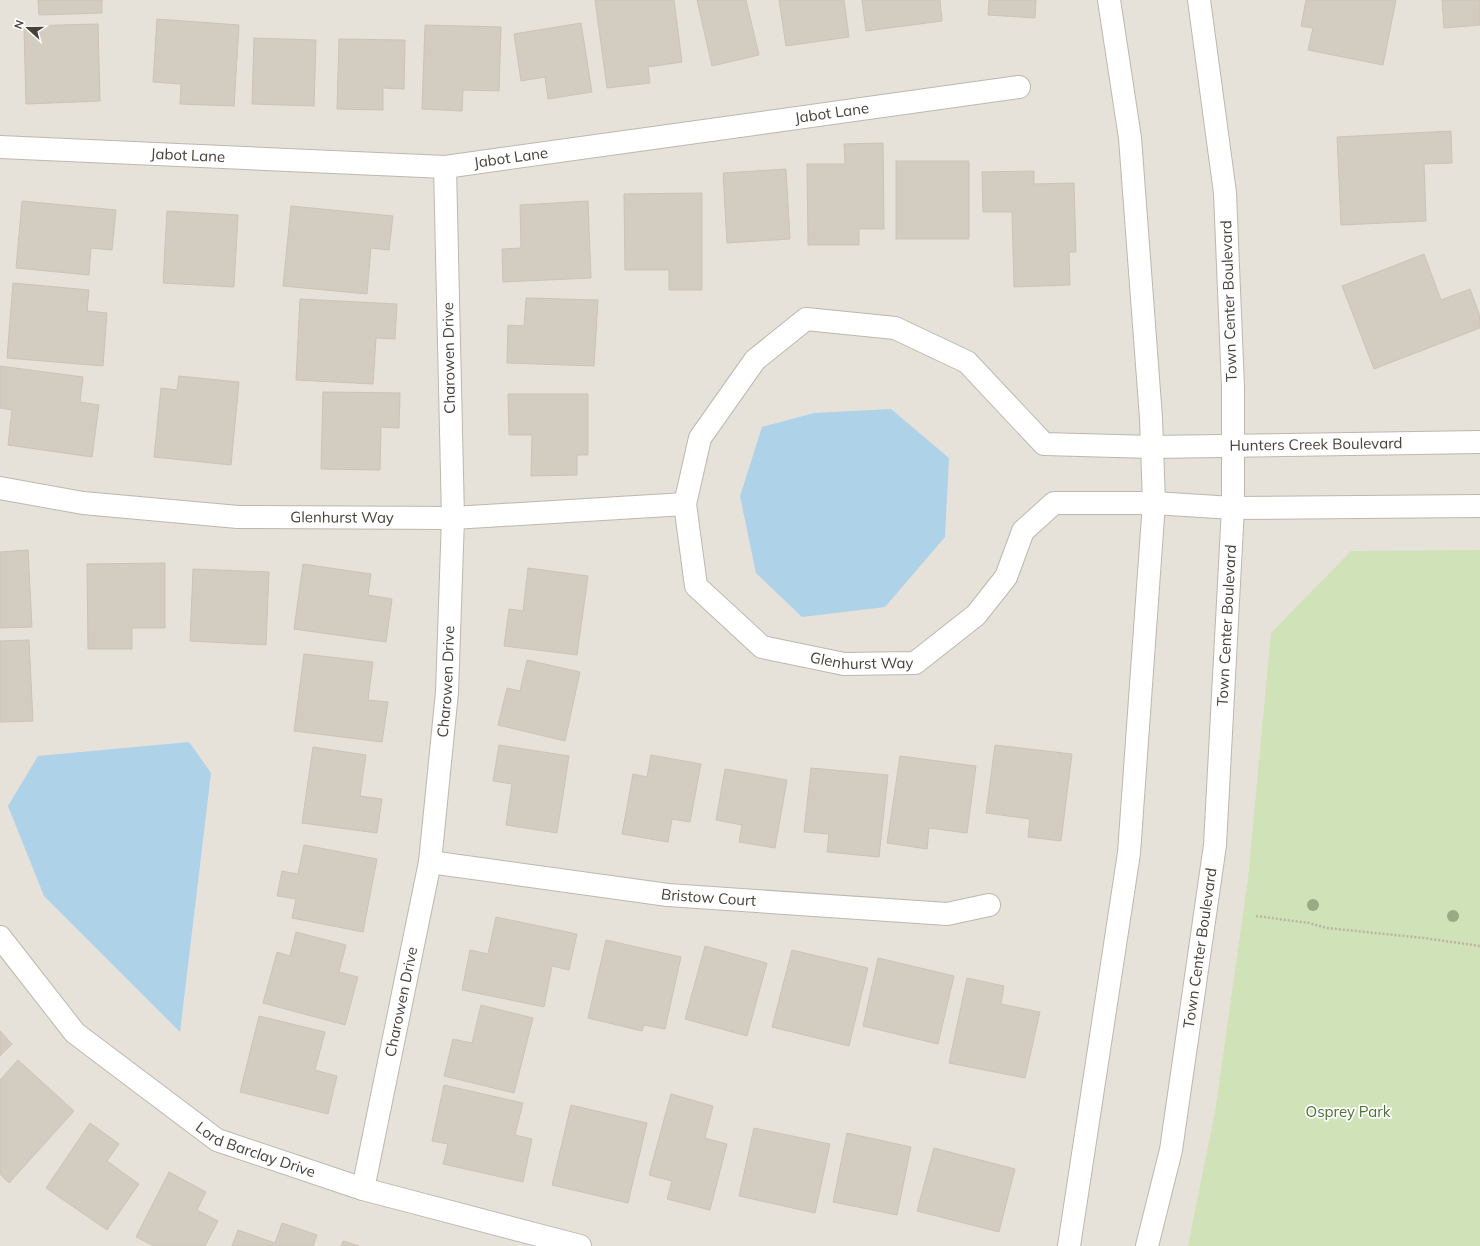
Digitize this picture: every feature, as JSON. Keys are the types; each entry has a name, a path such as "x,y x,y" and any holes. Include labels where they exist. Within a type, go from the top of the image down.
{"street":[{"path":"1069,1246 1129,853 1154,503 1150,405 1130,138 1109,0"},
{"name":"Town Center Boulevard","path":"1147,1246 1171,1150 1215,845 1233,508 1233,388 1225,193 1199,0"},
{"name":"Jabot Lane","path":"0,147 445,167 1019,87"},
{"name":"Charowen Drive","path":"363,1189 430,862 447,692 453,518 445,167"},
{"name":"Glenhurst Way","path":"1152,447 1044,444 967,362 895,328 806,319 755,360 700,438 686,504 696,586 762,647 844,664 915,663 976,615 1006,577 1023,531 1054,503 1154,503"},
{"name":"Hunters Creek Boulevard","path":"1152,447 1480,442"},
{"name":"Glenhurst Way","path":"0,488 83,503 238,517 453,518 686,504"},
{"path":"1154,503 1233,508 1480,506"},
{"name":"Bristow Court","path":"430,862 668,895 947,914 989,904"},
{"name":"Lord Barclay Drive","path":"0,937 75,1033 217,1140 363,1189 580,1246"}],"path":[{"path":"1256,916 1309,923 1327,928 1424,938 1480,946"}],"shaded area":[{"path":"0,0 1480,0 1480,1246 0,1246"}],"green space":[{"name":"Osprey Park","path":"1480,550 1480,1246 1188,1246 1215,1112 1248,879 1271,633 1351,551"}],"water":[{"path":"891,409 949,458 945,537 885,607 802,617 756,573 740,496 762,427 814,413"},
{"path":"189,742 211,773 180,1032 44,896 8,806 38,756"}],"building":[{"path":"38,0 102,0 102,13 39,15"},
{"path":"595,0 674,0 682,62 648,67 650,83 607,88"},
{"path":"697,0 746,0 759,55 712,66"},
{"path":"779,0 844,0 849,37 786,46"},
{"path":"862,0 940,0 942,21 866,31"},
{"path":"989,0 1036,0 1035,18 988,15"},
{"path":"1306,0 1396,0 1383,65 1308,50 1313,28 1301,26"},
{"path":"1442,0 1480,0 1480,25 1444,28"},
{"path":"157,19 239,25 234,106 180,104 181,84 153,82"},
{"path":"581,23 592,92 548,99 545,77 521,81 514,34"},
{"path":"98,24 100,101 26,104 24,26"},
{"path":"425,25 501,27 499,91 463,90 462,111 422,109"},
{"path":"254,38 316,40 314,106 252,104"},
{"path":"339,39 405,40 404,89 383,88 383,110 337,109"},
{"path":"1451,131 1452,163 1424,164 1426,221 1341,225 1337,137"},
{"path":"883,143 884,229 859,229 859,245 808,245 807,164 845,164 844,144"},
{"path":"896,161 969,161 969,239 896,239"},
{"path":"786,169 790,239 727,243 723,173"},
{"path":"1034,171 1034,184 1074,183 1076,252 1069,252 1070,285 1014,287 1012,212 983,212 982,172"},
{"path":"702,193 702,290 669,290 669,270 625,270 624,194"},
{"path":"22,201 116,210 112,250 91,248 89,275 16,268"},
{"path":"588,201 591,278 503,282 502,249 521,248 520,205"},
{"path":"291,206 393,216 389,250 371,248 367,294 283,286"},
{"path":"167,211 238,215 234,287 163,283"},
{"path":"1424,254 1441,300 1470,289 1480,316 1480,328 1374,369 1342,286"},
{"path":"13,283 89,290 87,311 107,313 103,366 7,358"},
{"path":"526,298 598,300 594,366 507,363 508,325 524,326"},
{"path":"300,299 397,304 395,339 376,338 373,384 296,380"},
{"path":"0,366 83,377 80,402 99,405 92,457 8,445 12,410 0,408"},
{"path":"179,376 239,382 231,465 154,457 161,388 177,390"},
{"path":"323,392 400,393 399,428 381,427 380,470 321,469"},
{"path":"508,394 588,394 588,455 577,455 577,475 531,476 532,435 509,435"},
{"path":"28,550 32,627 0,628 0,552"},
{"path":"165,563 165,628 132,628 132,649 88,649 87,564"},
{"path":"303,564 371,574 368,595 392,599 386,642 294,629"},
{"path":"528,568 588,576 577,655 504,646 509,609 523,611"},
{"path":"193,569 269,572 266,645 190,641"},
{"path":"29,640 33,721 0,722 0,641"},
{"path":"304,654 373,662 368,700 388,702 382,742 294,731"},
{"path":"527,660 580,672 565,741 498,725 507,688 520,691"},
{"path":"499,745 569,756 557,833 506,825 512,784 493,781"},
{"path":"995,745 1072,754 1061,841 1028,837 1030,819 986,813"},
{"path":"313,747 366,755 360,796 382,799 377,833 302,823"},
{"path":"651,755 701,764 690,822 672,819 668,842 622,834 633,774 647,777"},
{"path":"900,756 976,766 967,833 929,828 927,849 887,843"},
{"path":"811,768 888,775 879,857 827,852 829,834 804,832"},
{"path":"725,769 787,780 775,848 739,842 742,825 716,820"},
{"path":"304,845 377,859 363,932 292,918 296,899 277,896 282,871 298,874"},
{"path":"496,917 577,934 569,970 552,966 544,1007 462,990 470,950 488,954"},
{"path":"296,932 346,945 339,972 358,977 345,1025 263,1003 277,952 290,956"},
{"path":"606,940 681,957 665,1029 644,1025 642,1031 588,1018"},
{"path":"705,946 767,963 747,1036 685,1019"},
{"path":"792,950 868,968 849,1046 772,1027"},
{"path":"878,958 954,976 938,1044 863,1026"},
{"path":"967,978 1004,986 1001,1004 1040,1012 1025,1078 949,1063"},
{"path":"481,1005 533,1018 514,1093 444,1076 453,1039 472,1043"},
{"path":"259,1016 325,1032 315,1070 337,1076 328,1114 240,1092"},
{"path":"0,1031 12,1044 0,1056"},
{"path":"18,1060 74,1111 9,1183 0,1174 0,1080"},
{"path":"444,1085 523,1103 515,1135 532,1139 523,1182 443,1164 448,1144 432,1141"},
{"path":"671,1094 713,1106 705,1138 727,1144 710,1210 667,1199 672,1181 649,1175"},
{"path":"571,1105 647,1123 628,1203 552,1185"},
{"path":"90,1123 119,1144 107,1161 139,1184 107,1230 46,1188"},
{"path":"754,1128 830,1144 815,1213 739,1196"},
{"path":"847,1133 911,1147 897,1215 833,1202"},
{"path":"934,1148 1015,1169 999,1232 917,1211"},
{"path":"169,1172 206,1192 197,1210 218,1221 205,1246 154,1246 136,1237"},
{"path":"282,1223 317,1235 313,1246 232,1246 238,1230 275,1243"},
{"path":"343,1241 359,1246 341,1246"}]}
